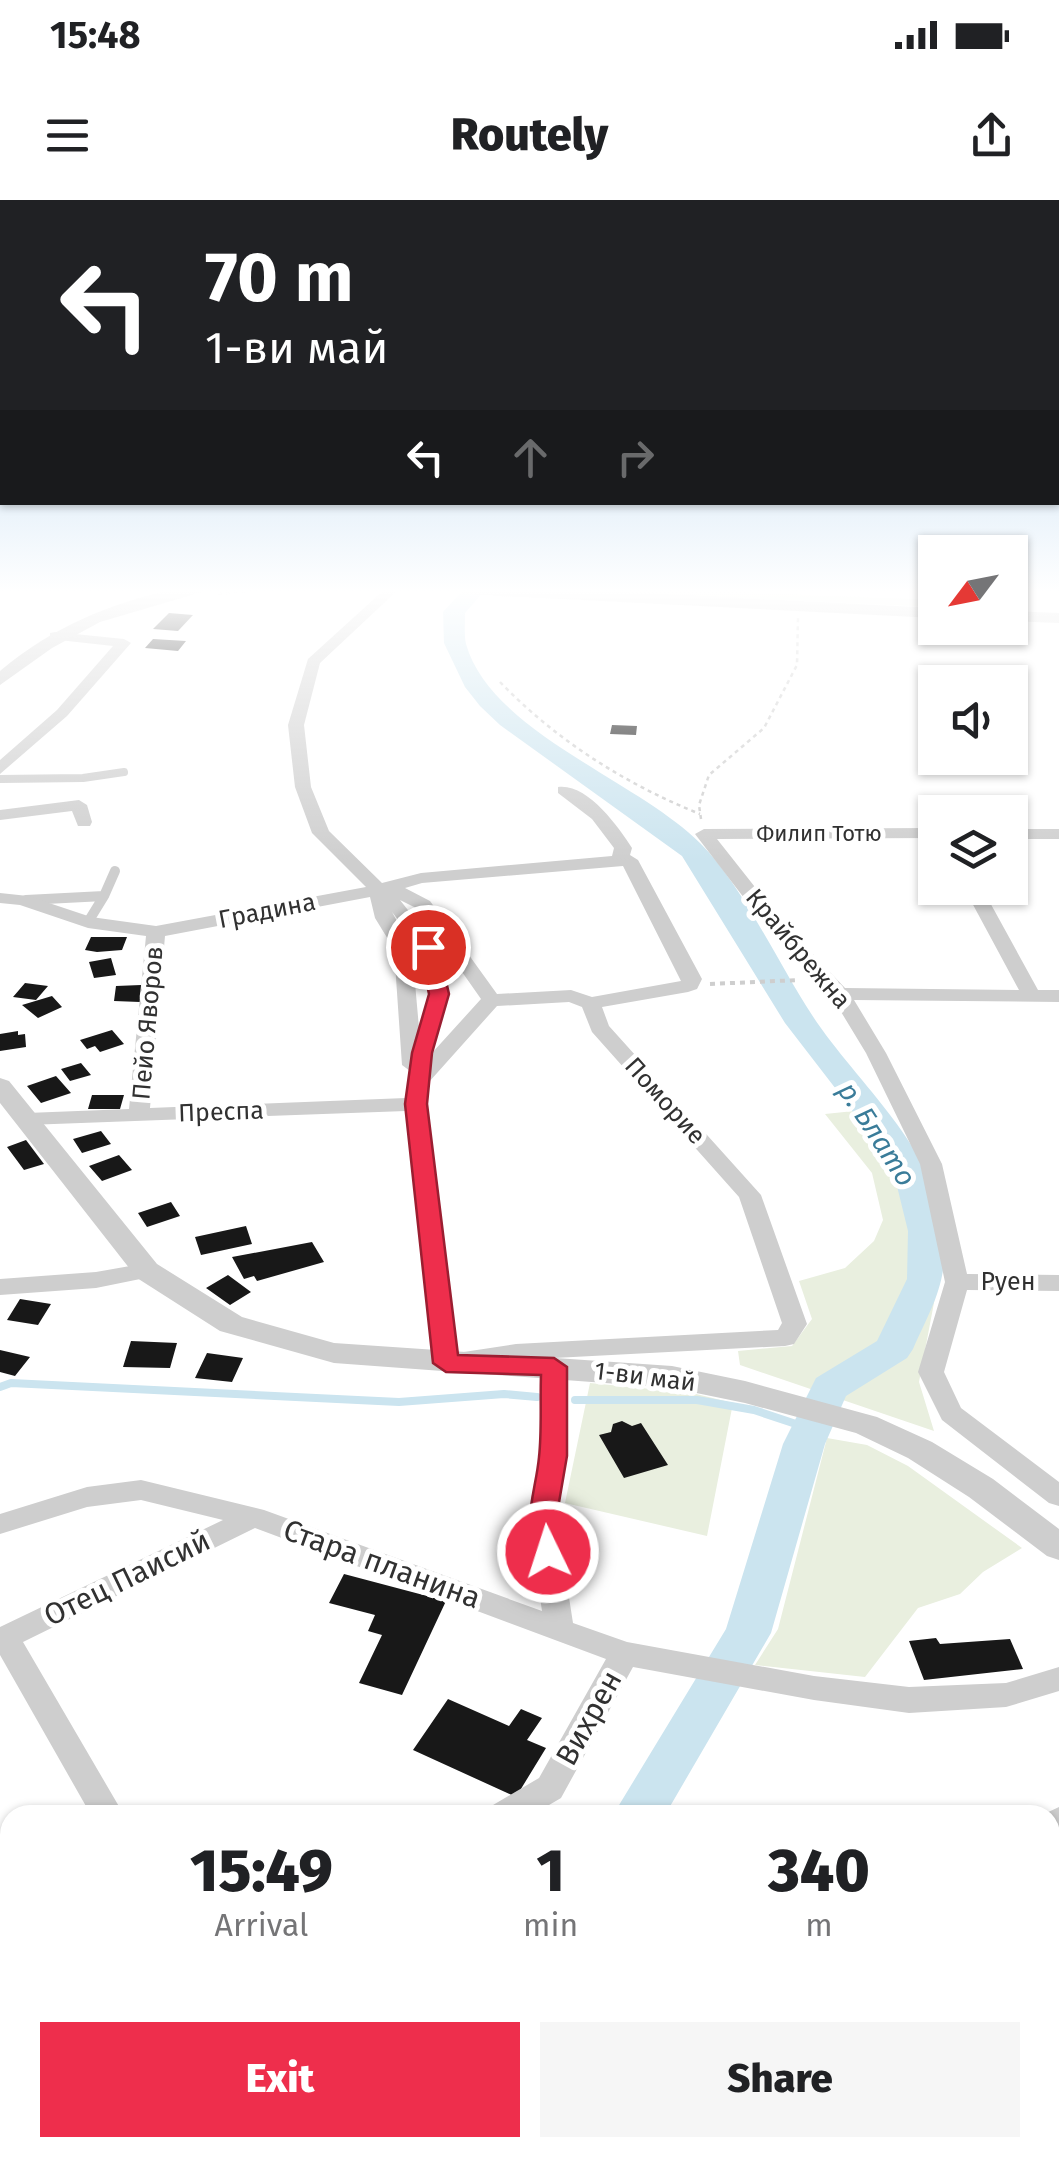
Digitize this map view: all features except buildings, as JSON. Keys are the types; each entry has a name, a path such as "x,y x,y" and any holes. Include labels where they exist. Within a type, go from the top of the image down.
{"street":[{"path":"0,769 62,713 91,680"},
{"path":"308,680 296,725 302,787 321,833 383,888 407,916 428,947 439,994 422,1053 418,1091 446,1363"},
{"path":"564,790 611,827 623,848 620,858"},
{"path":"0,816 80,805 84,822"},
{"name":"Филип Тотю","path":"702,824 918,832"},
{"name":"Крайбрежна","path":"702,824 778,929 840,994 876,1053 931,1164 957,1282 931,1372 951,1414 1059,1496"},
{"path":"1028,834 1059,834"},
{"path":"383,888 420,878 620,858 632,865 692,979 690,985 591,1003 571,996 491,1000 418,1091"},
{"path":"383,888 424,906 491,1000"},
{"name":"Градина","path":"0,898 22,900 88,922 156,932 383,888"},
{"path":"982,905 1032,996"},
{"name":"Пейо Яворов","path":"139,1115 156,932"},
{"path":"840,994 1059,996"},
{"name":"Поморие","path":"446,1363 516,1352 786,1338 794,1324 750,1196 599,1028 591,1003"},
{"name":"1-ви май","path":"0,1086 147,1271 230,1324 334,1353 672,1378 745,1392 866,1426 935,1460 1059,1547"},
{"name":"Преспа","path":"27,1119 139,1115 418,1091"},
{"path":"0,1287 96,1280 147,1271"},
{"name":"Руен","path":"957,1282 1059,1283"},
{"path":"554,1367 553,1456 542,1514 559,1630"},
{"name":"Стара планина","path":"0,1524 87,1496 142,1490 254,1517 626,1654 814,1688 909,1700 1006,1694 1059,1679"},
{"name":"Отец Паисий","path":"2,1638 254,1517"},
{"path":"2,1638 102,1805"},
{"name":"Вихрен","path":"521,1805 550,1788 626,1654"}],"lane":[{"path":"0,779 82,778 124,772"},
{"path":"88,922 116,871"},
{"path":"22,900 104,896"}],"path":[{"path":"702,824 699,806 709,775 764,728 789,680"},
{"path":"500,682 526,712 702,824"},
{"path":"690,985 792,977"}],"green space":[{"path":"883,1108 925,1176 940,1271 919,1382 934,1431 740,1365 738,1351 792,1346 812,1319 799,1281 845,1268 874,1241 883,1220 872,1173 825,1114"},
{"path":"590,1383 692,1393 733,1403 707,1536 565,1503"},
{"path":"827,1438 867,1445 908,1466 1022,1548 983,1572 960,1594 918,1608 865,1677 755,1665 778,1629"}],"waterway":[{"name":"р. Блато","path":"474,680 508,720 692,850 801,1023 863,1102 912,1178 926,1231 926,1279 893,1349 830,1388 804,1444 748,1633 644,1805"},
{"path":"0,1387 11,1383 399,1402 504,1394 537,1397"},
{"path":"575,1400 697,1400 754,1410 811,1429"}],"route":[{"path":"428,947 439,994 422,1053 416,1104 446,1363 554,1367 553,1456 542,1514 548,1552"}]}
